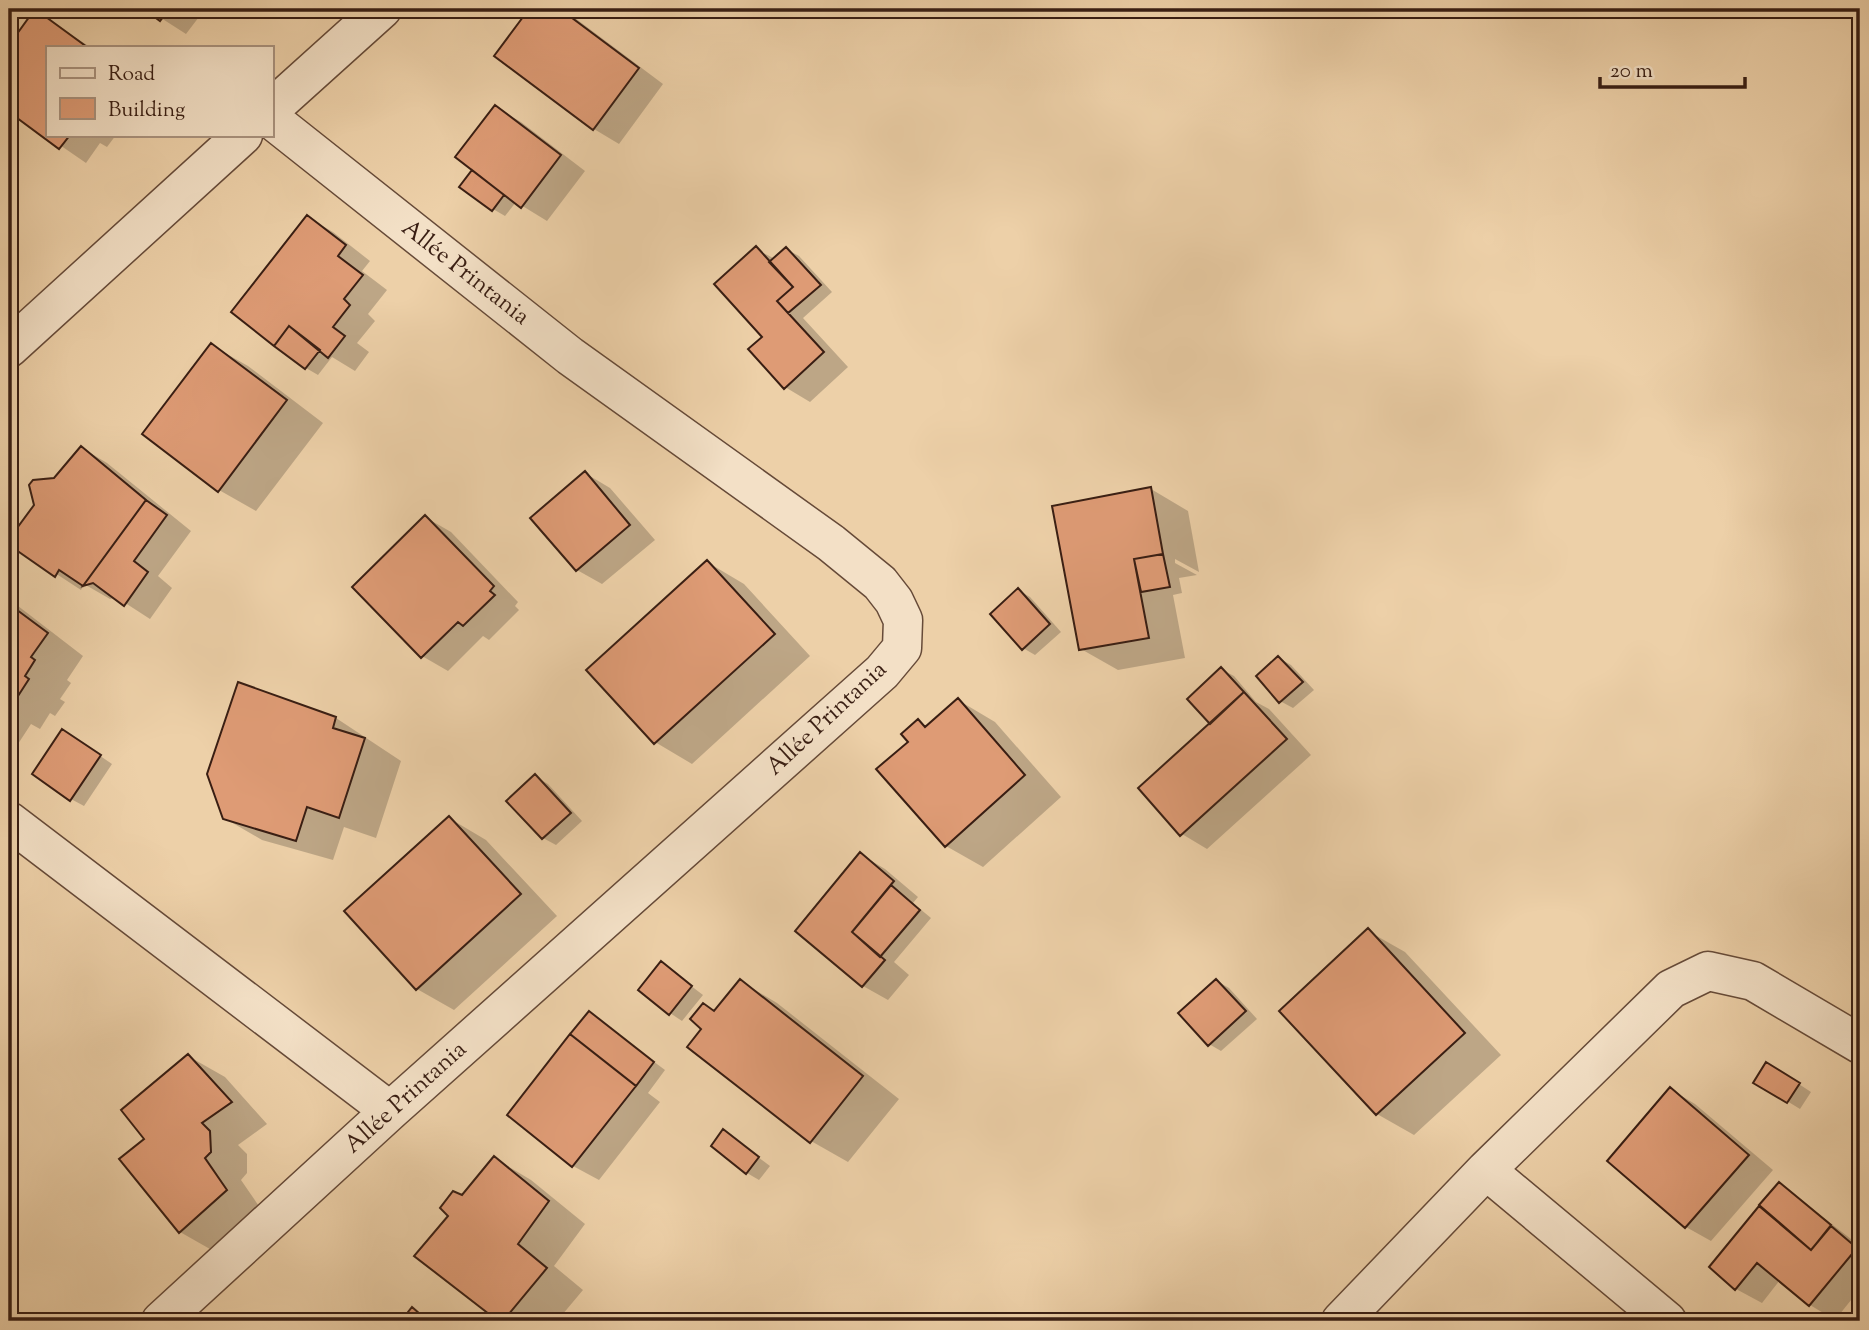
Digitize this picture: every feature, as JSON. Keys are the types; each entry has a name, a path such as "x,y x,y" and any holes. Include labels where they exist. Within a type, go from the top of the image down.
{"street":[{"path":"273,106 382,9"},
{"name":"Allée Printania","path":"160,1321 390,1111 882,672 902,648 902,620 894,601 880,583 831,543 570,356 273,121"},
{"path":"9,348 242,136"},
{"path":"9,821 390,1111"},
{"path":"1341,1321 1486,1170 1671,989 1708,971 1753,981 1860,1044"},
{"path":"1486,1170 1667,1321"}],"building":[{"path":"35,9 86,46 46,46 46,136 69,136 59,149 9,112 9,45"},
{"path":"144,9 169,9 160,21"},
{"path":"529,9 560,9 639,68 593,130 494,56"},
{"path":"495,105 561,155 521,208 455,157"},
{"path":"472,170 504,195 492,211 459,187"},
{"path":"307,215 346,245 338,256 363,275 344,299 350,305 333,327 345,336 328,358 289,326 274,346 231,312"},
{"path":"756,246 793,287 777,301 824,352 784,389 748,349 762,337 714,284"},
{"path":"786,247 821,285 788,313 777,301 793,287 769,262"},
{"path":"289,326 320,350 305,369 274,346"},
{"path":"211,343 287,400 218,492 142,434"},
{"path":"81,446 146,500 83,586 59,570 55,577 9,545 9,539 34,505 29,485 33,480 54,478"},
{"path":"585,471 630,525 576,571 530,518"},
{"path":"1151,487 1163,554 1134,559 1149,638 1079,650 1052,506"},
{"path":"146,500 167,515 134,561 148,572 124,606 93,583 83,586"},
{"path":"425,515 494,586 490,591 495,595 463,626 458,622 421,658 352,587"},
{"path":"1163,554 1170,587 1141,592 1134,559"},
{"path":"707,560 775,634 654,744 586,670"},
{"path":"1018,588 1050,624 1022,650 990,614"},
{"path":"9,604 48,633 31,657 35,660 25,676 29,679 18,696 12,693 9,699"},
{"path":"1278,656 1303,682 1279,703 1256,676"},
{"path":"1221,667 1244,692 1210,724 1187,699"},
{"path":"238,682 336,717 333,728 365,738 339,818 307,807 296,841 223,819 207,774"},
{"path":"1244,692 1287,739 1180,836 1138,788"},
{"path":"958,698 1025,775 945,847 876,769 908,742 901,734 918,719 925,727"},
{"path":"62,729 101,755 70,801 32,774"},
{"path":"535,774 571,813 542,839 506,801"},
{"path":"449,816 521,894 416,990 344,911"},
{"path":"860,852 894,881 852,932 885,960 862,987 795,931"},
{"path":"891,885 920,910 880,957 852,932"},
{"path":"1368,928 1465,1033 1376,1115 1279,1011"},
{"path":"661,961 692,986 669,1015 638,990"},
{"path":"740,979 863,1076 810,1143 687,1047 701,1029 690,1019 703,1003 714,1011"},
{"path":"1216,979 1246,1011 1208,1046 1178,1013"},
{"path":"589,1011 654,1062 636,1086 570,1034"},
{"path":"570,1034 636,1086 572,1167 507,1115"},
{"path":"188,1054 232,1102 202,1123 210,1131 211,1152 205,1158 227,1190 179,1233 119,1159 144,1139 121,1110"},
{"path":"1766,1062 1800,1083 1787,1103 1753,1083"},
{"path":"1670,1087 1749,1155 1685,1228 1607,1161"},
{"path":"723,1129 759,1157 746,1174 711,1146"},
{"path":"494,1156 549,1201 518,1244 547,1268 503,1321 498,1321 414,1256 448,1216 440,1208 453,1191 462,1195"},
{"path":"1779,1182 1831,1225 1811,1250 1759,1205"},
{"path":"1759,1206 1811,1250 1831,1226 1857,1248 1809,1306 1757,1263 1735,1290 1709,1267"},
{"path":"412,1307 428,1321 401,1321"}]}
